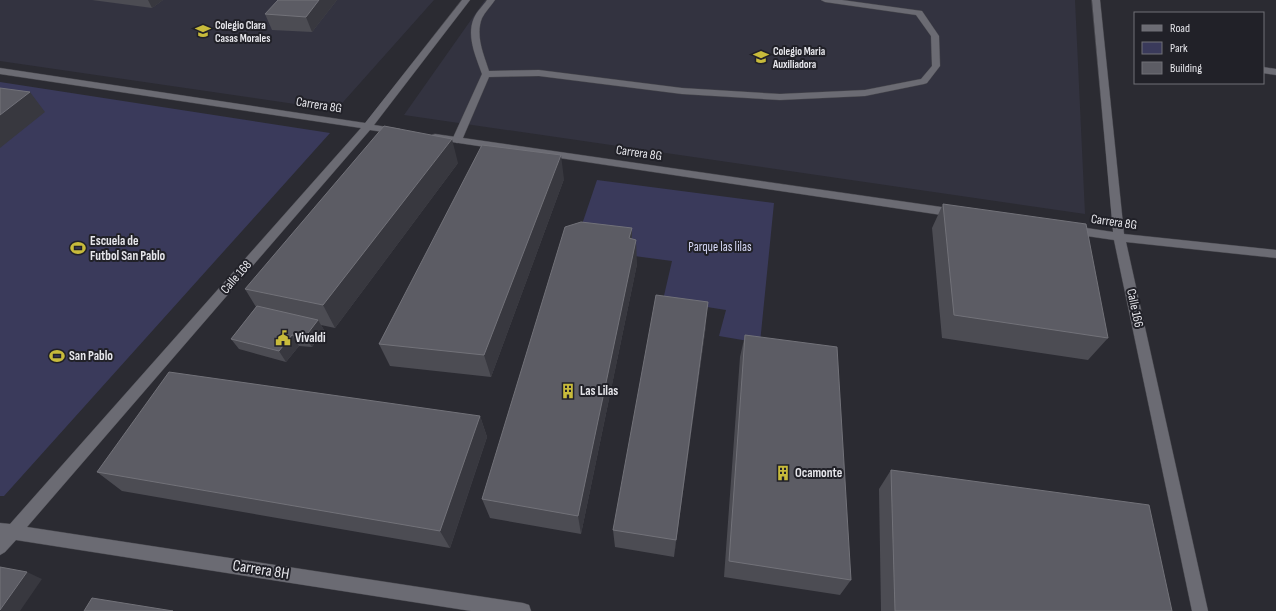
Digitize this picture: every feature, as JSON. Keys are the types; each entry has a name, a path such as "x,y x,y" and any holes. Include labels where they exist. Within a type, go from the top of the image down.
{"street":[{"name":"Calle 168","path":"0,547 7,531 367,127 466,0"},
{"path":"457,140 486,74 477,47 475,30 479,17 491,0"},
{"path":"486,74 539,73 682,91 780,97 865,93 917,83 924,81 936,66 935,36 919,13 825,0"},
{"name":"Calle 166","path":"1096,0 1119,237 1200,611"},
{"path":"1264,70 1276,72"},
{"name":"Carrera 8G","path":"0,71 405,132"},
{"name":"Carrera 8G","path":"427,136 965,214"},
{"name":"Carrera 8G","path":"1065,229 1119,237 1276,254"},
{"name":"Carrera 8H","path":"7,531 523,611"}],"shaded area":[{"name":"Colegio Clara Casas Morales","path":"0,0 434,0 336,110 0,61"},
{"name":"Colegio Maria Auxiliadora","path":"485,0 1075,0 1085,214 404,115"}],"green space":[{"name":"San Pablo","path":"0,82 330,133 4,496 0,496"},
{"name":"Parque las lilas","path":"597,180 774,203 760,343 719,336 726,310 663,300 672,261 574,248"}],"building":[{"path":"278,0 319,0 306,17 265,14"},
{"path":"0,88 30,92 0,115"},
{"path":"384,126 452,139 323,305 245,289"},
{"path":"482,145 561,155 484,355 379,344"},
{"path":"943,204 1086,224 1108,338 954,315"},
{"name":"Las Lilas","path":"581,222 632,228 629,238 636,240 578,516 482,499 565,227"},
{"name":"Las Lilas","path":"656,295 708,302 676,540 613,530"},
{"path":"257,306 318,320 305,337 292,335 279,351 231,339"},
{"name":"Ocamonte","path":"745,335 837,347 851,580 729,561"},
{"path":"169,372 480,416 440,531 97,472"},
{"path":"891,470 1149,505 1172,611 895,611"},
{"path":"0,567 27,572 0,610"},
{"path":"92,598 173,611 84,611"}],"place":[{"name":"Colegio Clara Casas Morales","path":"203,31"},
{"name":"Colegio Maria Auxiliadora","path":"761,57"},
{"name":"Escuela de Futbol San Pablo","path":"78,248"},
{"name":"Vivaldi","path":"283,338"},
{"name":"San Pablo","path":"57,356"},
{"name":"Las Lilas","path":"568,391"},
{"name":"Ocamonte","path":"783,473"}]}
